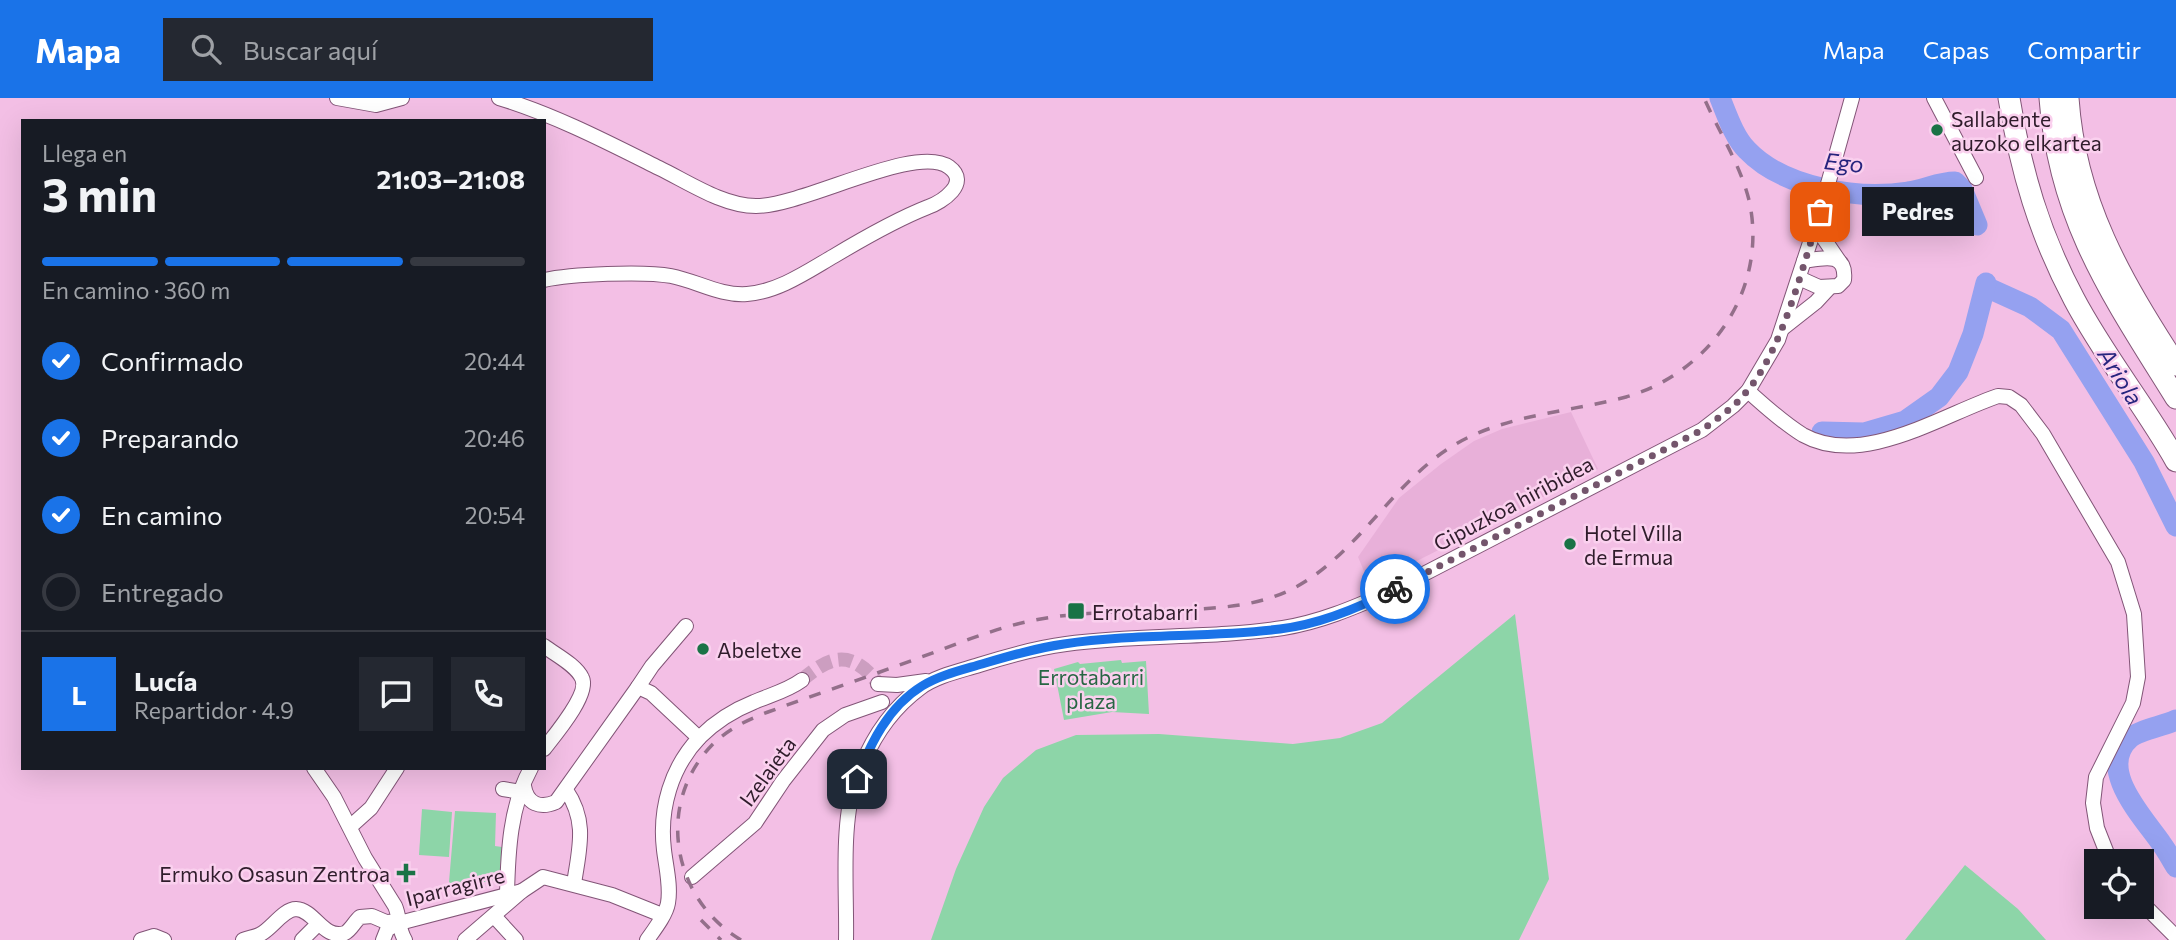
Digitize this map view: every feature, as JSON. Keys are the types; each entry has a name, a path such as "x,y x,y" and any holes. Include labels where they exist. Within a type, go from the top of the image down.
{"highway":[{"path":"2009,98 2021,166 2051,252 2075,301 2176,461"},
{"path":"2050,98 2056,147 2065,187 2176,398"},
{"path":"2068,98 2072,139 2087,225"},
{"path":"2114,281 2176,365"}],"street":[{"path":"337,98 376,105 402,98"},
{"path":"499,98 554,118 711,194 754,206 777,205 803,198 912,162 942,163 955,174 956,182 952,194 942,202 895,222 802,275 765,290 748,294 724,293 671,276 642,274 546,280"},
{"name":"Gipuzkoa hiribidea","path":"846,940 848,812 864,756 881,726 895,709 921,687 942,677 1020,653 1066,644 1281,629 1338,615 1387,593 1702,430 1733,406 1748,391 1760,373 1782,329 1823,202 1852,98"},
{"path":"1934,98 1976,178"},
{"path":"1799,278 1819,287 1829,288 1838,286 1843,280 1843,266 1820,233 1817,221"},
{"path":"1804,261 1824,258 1839,261"},
{"path":"1782,329 1829,288"},
{"path":"1748,391 1804,435 1833,444 1872,443 1892,438 1998,396 2008,397 2021,405 2043,434 2118,562 2134,614 2138,677 2133,703 2096,776 2093,803 2097,828 2105,849"},
{"path":"523,789 534,804 556,802 652,666 686,626"},
{"path":"546,647 580,674 584,683 581,697 546,747"},
{"path":"880,683 912,684 942,677"},
{"path":"647,940 668,905 663,837 664,807 679,766 699,738 736,711 802,680"},
{"path":"880,683 881,726"},
{"path":"880,683 889,693 889,710 881,726"},
{"path":"638,687 651,693 699,738"},
{"name":"Izelaieta","path":"692,877 755,823 783,781 823,730 845,715 882,702"},
{"path":"315,770 351,827 365,858 399,914 405,940"},
{"path":"351,827 371,808 396,770"},
{"path":"509,896 511,829 530,770"},
{"path":"503,789 523,789"},
{"path":"566,790 576,805 580,823 575,884"},
{"path":"465,940 494,916 509,896 543,877 612,895 662,915"},
{"name":"Iparragirre","path":"399,922 509,896"},
{"path":"243,940 261,934 289,911 296,909 316,931 344,938 360,917 372,916 386,922 399,922"},
{"path":"494,916 516,940"},
{"path":"2154,916 2176,937"},
{"path":"383,940 387,930 399,922"},
{"path":"302,940 316,931"},
{"path":"141,940 154,936 164,940"}],"shaded area":[{"path":"1571,412 1598,469 1369,583 1358,557 1399,498 1474,441 1502,429"}],"green space":[{"path":"1515,614 1549,879 1519,940 931,940 956,869 984,807 1003,778 1036,750 1076,735 1159,734 1293,744 1340,738 1382,723"},
{"name":"Errotabarri plaza","path":"1121,660 1122,663 1146,661 1149,714 1112,712 1064,720 1054,669 1078,662"},
{"path":"422,809 452,812 449,857 419,855"},
{"path":"455,811 496,813 495,846 502,847 499,879 454,888 449,882"},
{"path":"1965,865 2018,909 2046,940 1905,940"}],"waterway":[{"name":"Ego","path":"1720,98 1742,145 1762,163 1780,174 1822,188 1867,194 1908,192 1955,182 1962,189 1977,225"},
{"name":"Ego","path":"1822,432 1864,433 1905,421 1939,397 1958,372 1973,334 1986,283"},
{"name":"Ariola","path":"1986,287 2030,307 2061,330 2144,462 2176,526"},
{"name":"Ariola","path":"2176,720 2130,738 2121,750 2118,764 2120,778 2134,807 2176,867"}],"tunnel":[{"path":"802,680 822,665 841,660 858,665 877,682"}],"railway":[{"path":"741,940 718,922 699,901 686,876 679,849 678,822 683,795 694,769 712,745 731,730 768,712 1020,623 1089,613 1221,607 1248,604 1275,596 1313,576 1336,558 1419,472 1442,453 1467,438 1505,423 1626,397 1656,385 1683,369 1707,348 1726,323 1741,295 1750,265 1753,233 1745,187 1704,98"},
{"path":"701,920 721,940"}],"way so far":[{"path":"1395,589 1702,430 1733,406 1748,391 1778,340 1820,212"}],"place":[{"name":"Sallabente auzoko elkartea","path":"1937,130"},
{"name":"Pedres","path":"1820,212"},
{"name":"Hotel Villa de Ermua","path":"1570,544"},
{"name":"Errotabarri","path":"1076,611"},
{"name":"Abeletxe","path":"703,649"},
{"name":"Ermuko Osasun Zentroa","path":"406,873"}],"route":[{"path":"857,779 864,756 881,726 895,709 921,687 942,677 1020,653 1066,644 1281,629 1338,615 1395,589"}]}
